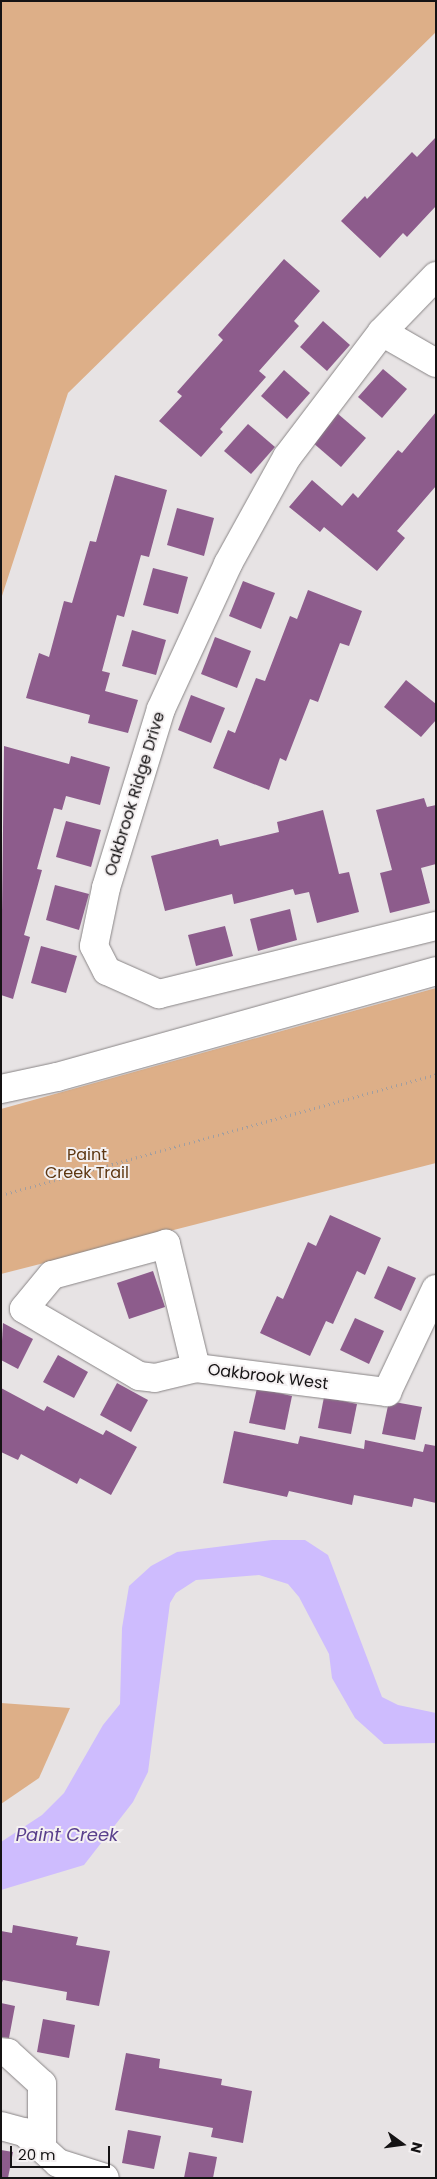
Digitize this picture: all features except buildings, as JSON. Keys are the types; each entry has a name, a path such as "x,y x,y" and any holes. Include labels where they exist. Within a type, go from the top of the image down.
{"street":[{"name":"Oakbrook Ridge Drive","path":"436,276 382,332 286,457 228,564 161,709 106,888 94,946 107,971 159,994 436,926"},
{"path":"382,332 436,363"},
{"path":"1,1088 57,1077 436,971"},
{"name":"Oakbrook West","path":"196,1368 166,1244 52,1275 24,1310 139,1376 156,1378 196,1368 387,1392 436,1289"},
{"path":"1,2052 8,2053 42,2084 42,2148"},
{"path":"1,2126 24,2132 58,2163 105,2178"}],"path":[{"path":"1,1195 436,1074"}],"green space":[{"path":"1,1 436,1 436,32 68,393 1,599"},
{"name":"Paint Creek Trail","path":"436,988 436,1163 1,1274 1,1109"},
{"path":"1,1703 70,1708 39,1778 1,1804"}],"water":[{"name":"Paint Creek","path":"272,1540 305,1540 328,1555 382,1697 398,1705 436,1713 436,1743 384,1744 355,1718 332,1678 329,1654 299,1597 288,1584 259,1575 196,1580 176,1593 170,1603 148,1772 133,1802 84,1865 1,1890 1,1842 42,1815 64,1793 103,1725 120,1704 122,1628 129,1586 151,1566 177,1552"}]}
